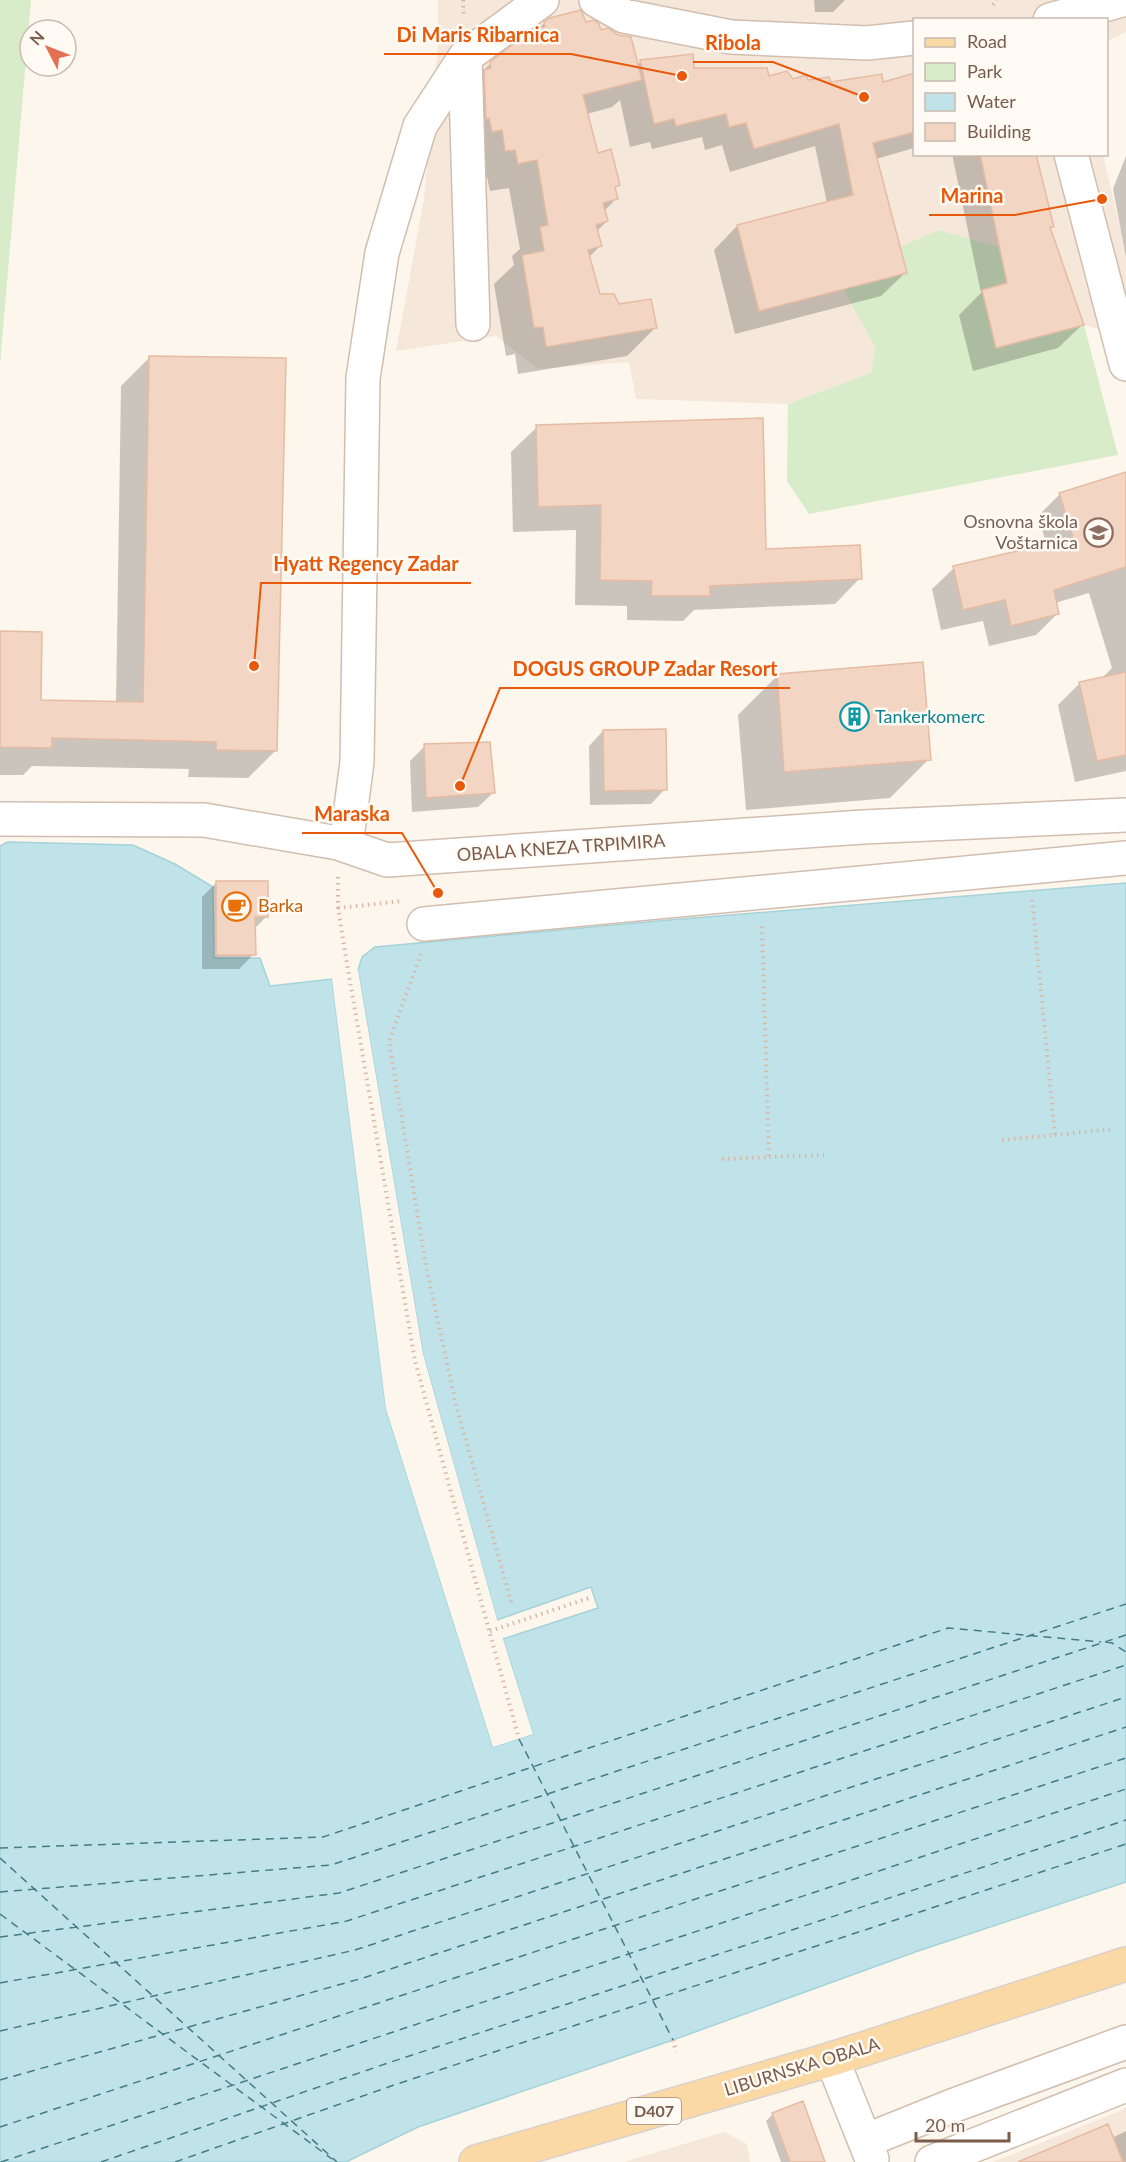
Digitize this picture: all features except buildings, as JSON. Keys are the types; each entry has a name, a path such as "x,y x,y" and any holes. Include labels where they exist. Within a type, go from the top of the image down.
{"main road":[{"name":"LIBURNSKA OBALA","path":"476,2162 832,2059 1126,1964"}],"street":[{"path":"342,844 357,762 364,366 382,253 420,126 465,57 542,0"},
{"path":"596,0 624,16 731,38 867,43 913,38"},
{"path":"1031,0 1036,18"},
{"path":"1057,18 1122,0"},
{"path":"465,57 473,324"},
{"path":"1072,156 1126,364"},
{"name":"OBALA KNEZA TRPIMIRA","path":"0,819 204,820 296,834 342,844 387,860 863,827 1126,815"},
{"path":"423,939 1126,858"},
{"path":"832,2059 868,2150 952,2106 1126,2042"},
{"path":"932,2162 1126,2085"}],"path":[{"path":"993,6 997,0"},
{"path":"342,844 338,908 415,1361 519,1739"},
{"path":"1032,891 1055,1135"},
{"path":"338,908 408,901 423,939 389,1041 428,1277 456,1405 512,1605"},
{"path":"762,924 769,1157"},
{"path":"1002,1140 1113,1130"},
{"path":"722,1159 824,1155"},
{"path":"490,1631 589,1598"},
{"path":"673,2040 676,2052"}],"shaded area":[{"path":"438,0 1126,0 1126,32 1108,41 1108,18 913,18 913,156 1103,156 1126,253 1126,333 1119,336 1084,325 996,348 982,290 837,275 875,347 871,373 788,404 636,399 629,362 538,369 496,336 396,351 424,199 438,45"},
{"path":"1126,2108 1126,2162 993,2162 1117,2112"},
{"path":"724,2132 747,2144 750,2162 624,2162"}],"green space":[{"path":"0,0 31,0 29,18 18,18 18,78 24,78 0,365"},
{"path":"939,230 998,247 1007,283 982,290 996,348 1084,325 1118,455 809,514 787,481 788,404 871,373 875,347 836,275"}],"water":[{"path":"7,842 133,845 175,864 213,887 214,958 260,958 270,986 332,979 386,1409 493,1747 533,1734 503,1639 598,1608 591,1587 497,1620 423,1354 358,970 362,957 375,947 669,920 1126,883 1126,1882 918,1951 673,2040 418,2127 346,2162 0,2162 0,846"}],"pier":[{"path":"358,970 423,1354 498,1623 494,1621 420,1355 355,971"},
{"path":"334,978 389,1409 495,1743 530,1732 500,1640 502,1636 533,1734 493,1747 386,1409 332,979"}],"ferry route":[{"path":"0,1892 331,1865 1126,1604"},
{"path":"0,1848 323,1837 948,1628 1101,1642"},
{"path":"0,1937 339,1893 1126,1635"},
{"path":"1106,1642 1126,1652"},
{"path":"0,1983 347,1921 1126,1665"},
{"path":"0,2031 355,1950 1126,1697"},
{"path":"0,2080 363,1978 1126,1727"},
{"path":"519,1739 673,2040"},
{"path":"0,2127 1126,1758"},
{"path":"1,2162 1126,1789"},
{"path":"101,2162 388,2063 1126,1820"},
{"path":"175,2162 394,2085 1126,1844"},
{"path":"0,1858 337,2162"},
{"path":"0,1914 332,2159"}],"place":[{"name":"Di Maris Ribarnica","path":"682,76"},
{"name":"Ribola","path":"864,97"},
{"name":"Marina","path":"1102,199"},
{"name":"Osnovna škola Voštarnica","path":"1099,532"},
{"name":"Hyatt Regency Zadar","path":"254,666"},
{"name":"Tankerkomerc","path":"854,717"},
{"name":"DOGUS GROUP Zadar Resort","path":"460,786"},
{"name":"Maraska","path":"438,893"},
{"name":"Barka","path":"237,906"}]}
